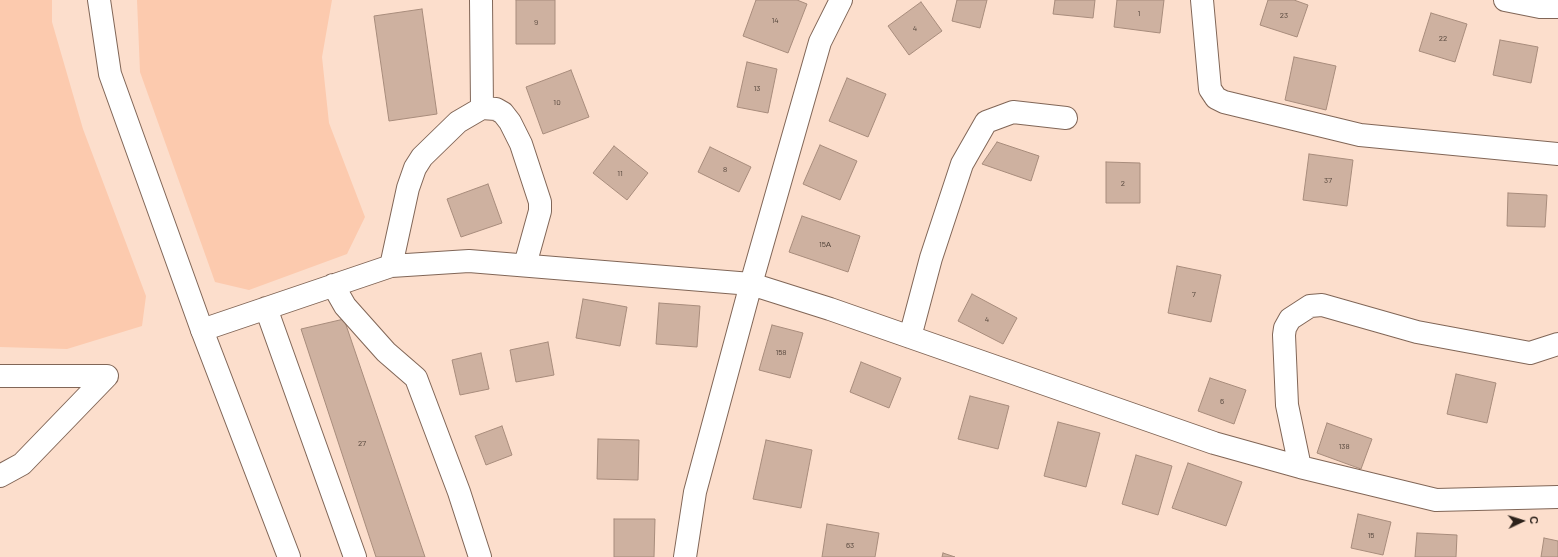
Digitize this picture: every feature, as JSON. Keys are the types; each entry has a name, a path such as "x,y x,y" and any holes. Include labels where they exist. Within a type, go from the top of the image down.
{"street":[{"path":"99,0 110,74 202,330 289,557"},
{"path":"481,0 482,108"},
{"path":"685,557 695,492 751,284 820,42 841,0"},
{"path":"1202,0 1210,89 1216,98 1224,102 1360,135 1558,154"},
{"path":"1505,0 1540,8 1558,7"},
{"path":"391,266 408,188 415,168 422,157 458,122 482,108 496,109 503,113 510,122 521,144 538,196 540,211 525,265"},
{"path":"910,338 931,258 962,164 986,122 1013,112 1066,118"},
{"path":"202,330 391,266 469,261 751,284 830,309 1214,443 1300,467 1436,500 1558,497"},
{"path":"333,286 345,306 386,352 416,378 459,492 480,557"},
{"path":"1300,467 1287,405 1284,335 1285,328 1290,319 1310,306 1322,305 1417,332 1530,354 1558,344"},
{"path":"266,308 355,557"},
{"path":"0,376 107,376 22,464 0,476"}],"shaded area":[{"path":"0,0 52,0 52,22 83,129 146,296 142,326 67,349 0,347"},
{"path":"137,0 332,0 322,57 329,123 365,217 347,254 249,290 215,282 140,72"}],"building":[{"path":"516,0 555,0 555,44 516,44"},
{"path":"756,0 797,0 807,4 788,53 743,36"},
{"path":"957,0 987,0 980,28 952,21"},
{"path":"1055,0 1095,0 1093,18 1053,14"},
{"path":"1117,0 1164,0 1160,33 1114,27"},
{"path":"1268,0 1294,0 1308,5 1297,37 1260,25"},
{"path":"921,2 942,31 909,55 888,26"},
{"path":"422,9 437,114 389,121 374,16"},
{"path":"1431,13 1467,24 1455,62 1419,51"},
{"path":"1500,40 1538,47 1531,83 1493,75"},
{"path":"1294,57 1336,66 1326,110 1285,100"},
{"path":"747,62 777,69 768,113 737,107"},
{"path":"571,70 589,117 543,134 526,87"},
{"path":"847,78 886,94 868,137 829,121"},
{"path":"997,142 1039,156 1031,181 982,164"},
{"path":"820,145 857,161 840,200 803,184"},
{"path":"614,146 648,173 627,200 593,173"},
{"path":"710,147 751,167 739,192 698,172"},
{"path":"1309,154 1353,160 1347,206 1303,200"},
{"path":"1106,162 1140,163 1140,203 1106,203"},
{"path":"488,184 502,223 461,237 447,199"},
{"path":"1508,193 1547,195 1545,227 1507,226"},
{"path":"802,216 860,236 848,272 789,252"},
{"path":"1177,266 1221,275 1211,322 1168,313"},
{"path":"972,294 1017,318 1003,344 958,321"},
{"path":"583,299 627,307 620,346 576,338"},
{"path":"659,303 700,306 697,347 656,344"},
{"path":"344,319 425,557 376,557 301,329"},
{"path":"772,325 803,333 790,378 759,370"},
{"path":"548,342 554,375 516,382 510,350"},
{"path":"481,353 489,389 460,395 452,360"},
{"path":"861,362 901,378 889,408 850,392"},
{"path":"1456,374 1496,383 1487,423 1447,414"},
{"path":"1210,378 1246,390 1234,424 1198,411"},
{"path":"970,396 1009,406 998,449 958,439"},
{"path":"1058,422 1100,433 1086,487 1044,476"},
{"path":"1327,423 1372,439 1361,469 1317,453"},
{"path":"502,426 512,455 486,465 475,436"},
{"path":"598,439 639,440 638,480 597,479"},
{"path":"766,440 812,450 801,508 753,499"},
{"path":"1136,455 1172,466 1158,515 1122,504"},
{"path":"1188,463 1242,482 1226,526 1172,508"},
{"path":"1358,514 1391,522 1383,555 1351,548"},
{"path":"614,519 655,519 654,557 614,557"},
{"path":"827,524 879,533 875,557 822,557"},
{"path":"1417,533 1457,535 1456,557 1415,557"},
{"path":"1544,538 1558,541 1558,557 1541,557"},
{"path":"943,553 955,557 942,557"}]}
